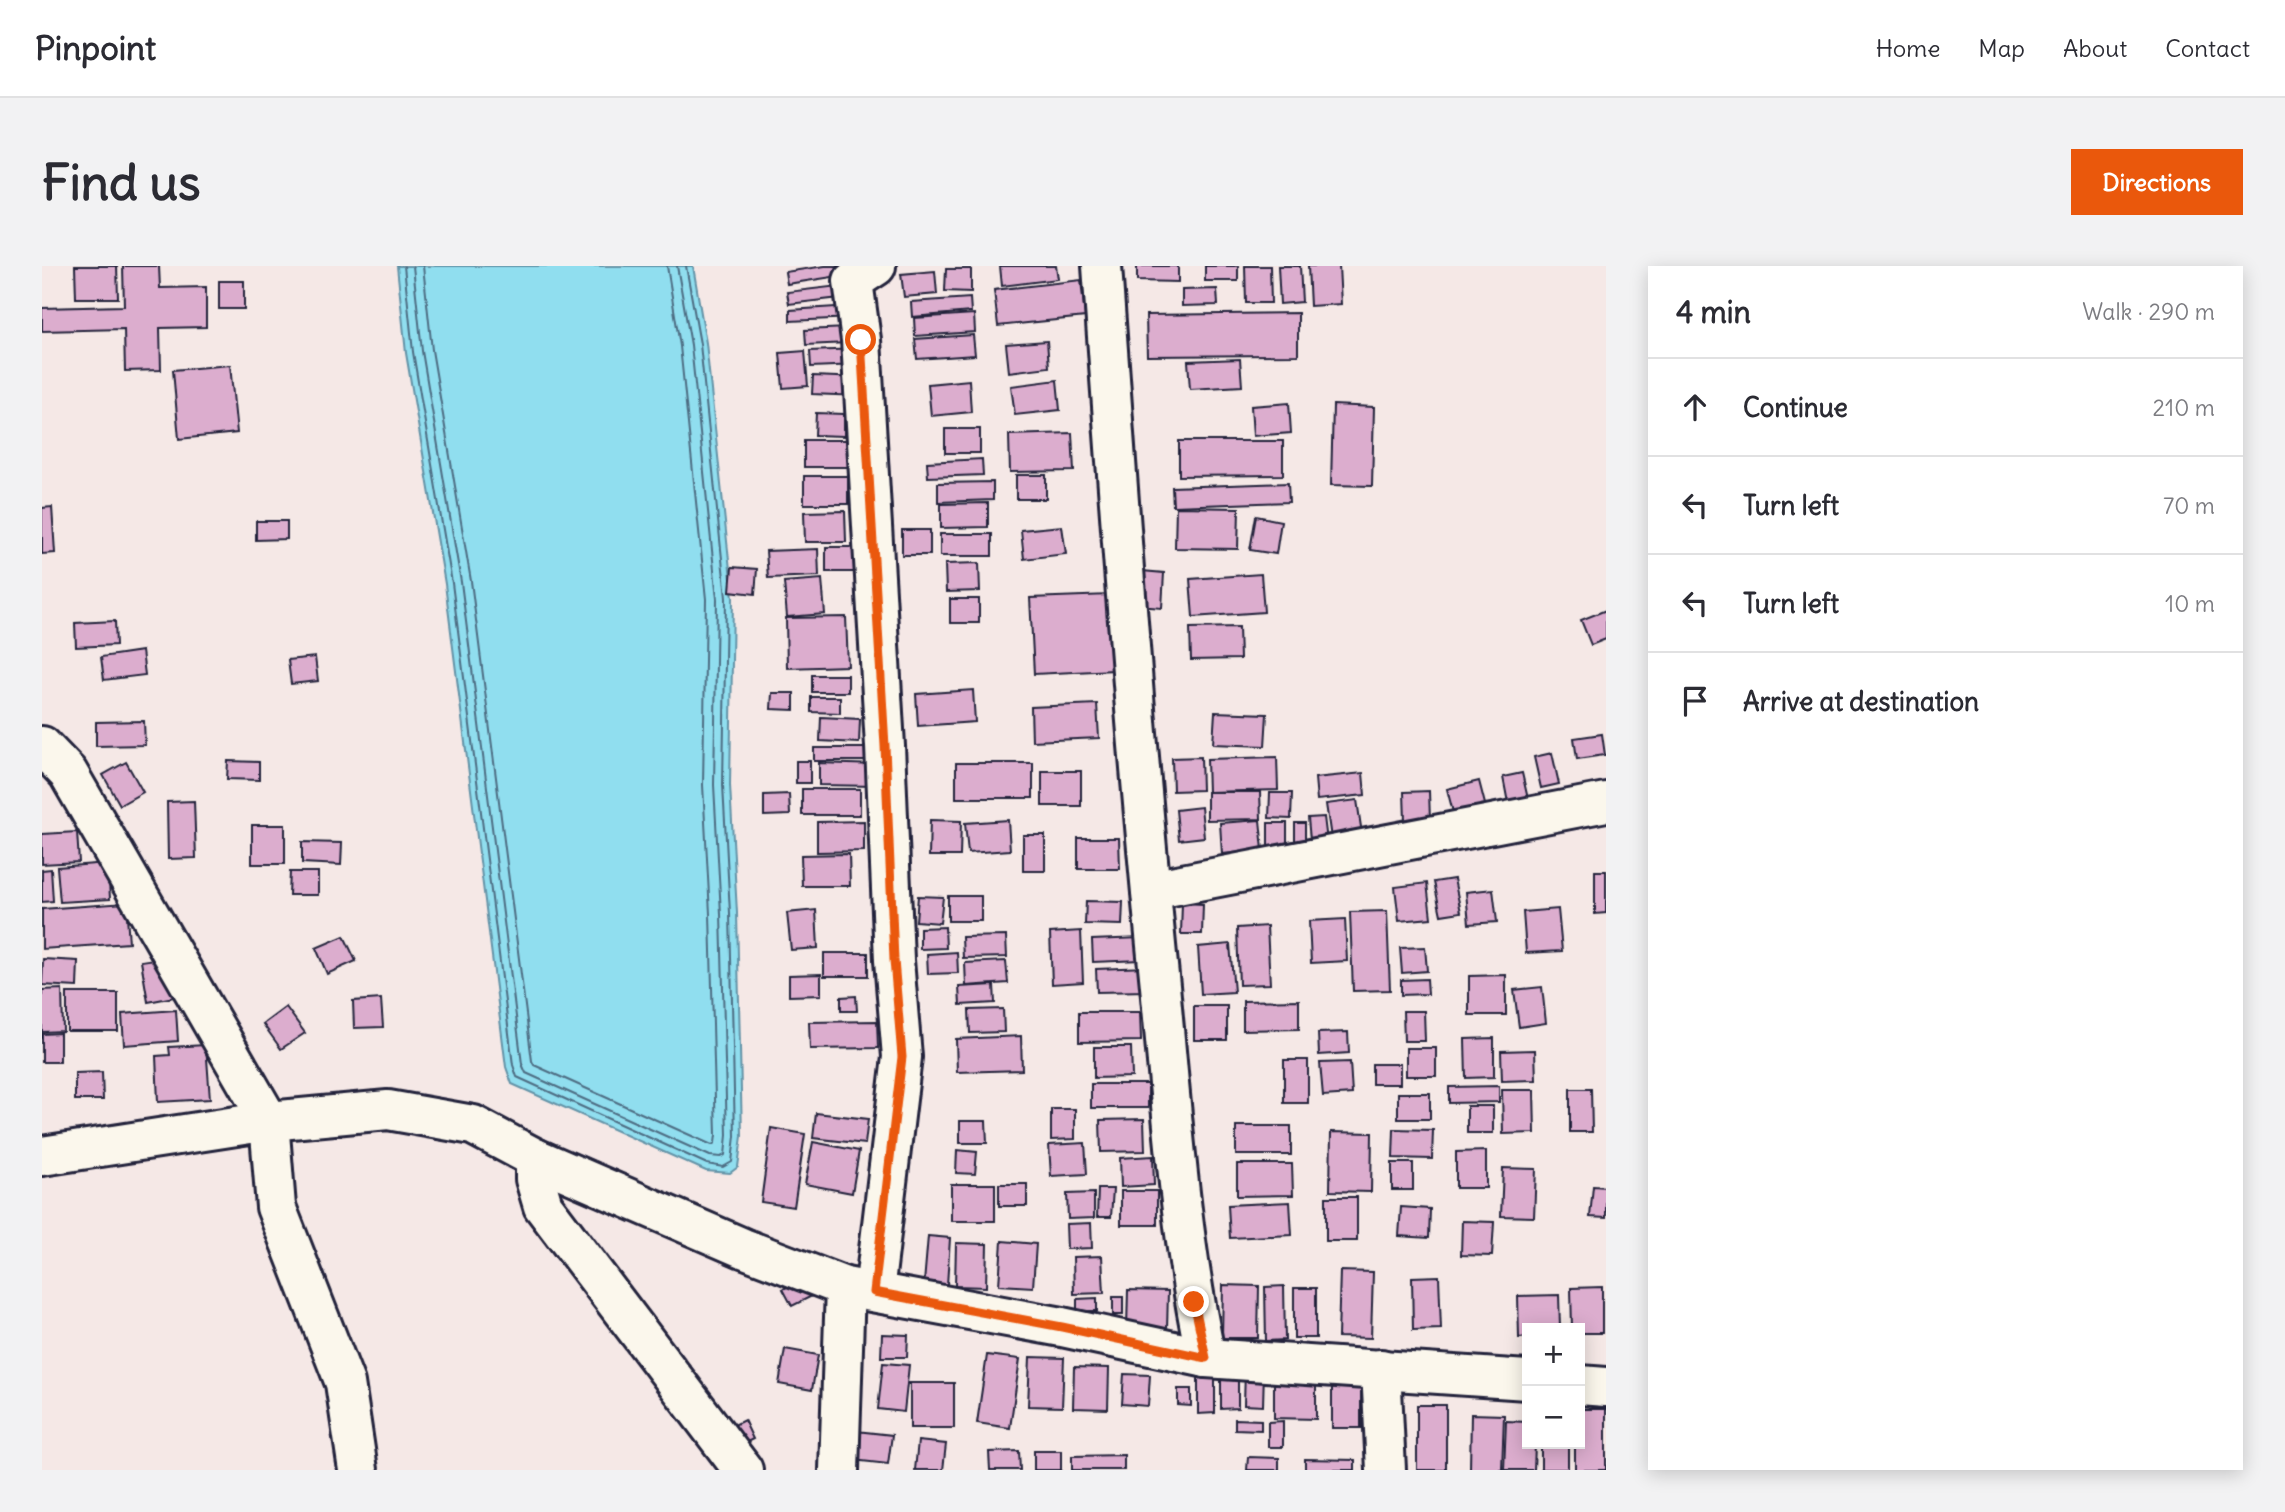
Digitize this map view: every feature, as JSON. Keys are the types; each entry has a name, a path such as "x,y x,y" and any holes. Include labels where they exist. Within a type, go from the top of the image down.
{"street":[{"path":"1102,266 1135,722 1182,1206 1194,1302 1206,1358"},
{"path":"839,1470 859,1290 902,1057 894,960 860,271"},
{"path":"42,746 68,773 269,1121 276,1207 345,1383 358,1470"},
{"path":"1151,890 1606,802"},
{"path":"42,1156 269,1121 388,1110 473,1125 535,1158 743,1248 859,1290 1062,1327 1206,1358 1522,1380"},
{"path":"535,1158 535,1179 543,1206 743,1470"},
{"path":"1381,1369 1386,1470"},
{"path":"1585,1385 1606,1387"}],"water":[{"path":"397,266 693,266 706,343 733,598 730,785 737,913 742,1136 738,1167 730,1173 706,1171 512,1084 506,1067 445,584 406,353"}],"building":[{"path":"75,266 117,266 118,298 76,298"},
{"path":"123,266 159,266 160,288 206,287 206,327 160,328 161,370 125,371 124,329 42,331 42,308 124,306"},
{"path":"838,266 839,276 787,284 785,272"},
{"path":"1000,266 1056,266 1058,279 1002,286"},
{"path":"1137,266 1178,266 1178,282 1137,281"},
{"path":"1205,266 1238,266 1238,281 1205,281"},
{"path":"1245,266 1270,266 1271,303 1246,303"},
{"path":"1278,266 1300,266 1302,302 1280,304"},
{"path":"1308,266 1339,266 1341,304 1310,306"},
{"path":"946,269 971,269 971,292 945,291"},
{"path":"935,271 937,294 904,297 901,274"},
{"path":"1081,280 1085,317 998,326 994,290"},
{"path":"219,281 244,281 244,309 219,309"},
{"path":"847,285 848,297 789,304 787,292"},
{"path":"1217,289 1218,305 1182,306 1182,290"},
{"path":"970,298 971,312 912,317 911,302"},
{"path":"851,306 852,318 790,321 790,310"},
{"path":"1298,313 1298,355 1147,356 1146,315"},
{"path":"974,314 975,332 915,336 914,318"},
{"path":"847,328 848,343 806,345 805,330"},
{"path":"973,335 975,355 917,359 915,339"},
{"path":"1047,341 1049,367 1009,372 1006,344"},
{"path":"857,349 858,365 811,367 810,351"},
{"path":"805,351 808,386 783,388 780,353"},
{"path":"1240,359 1242,386 1190,389 1188,361"},
{"path":"230,365 237,433 179,439 173,370"},
{"path":"813,376 860,378 859,396 812,394"},
{"path":"969,380 971,412 931,416 928,384"},
{"path":"1057,380 1060,410 1015,415 1011,386"},
{"path":"1289,403 1291,433 1253,436 1251,406"},
{"path":"1333,405 1374,407 1372,486 1331,485"},
{"path":"816,413 844,414 844,436 815,435"},
{"path":"945,429 980,429 980,453 945,453"},
{"path":"1072,433 1074,471 1010,472 1009,435"},
{"path":"804,440 850,440 850,467 804,467"},
{"path":"1179,441 1283,441 1283,475 1179,476"},
{"path":"982,459 983,475 928,477 927,462"},
{"path":"1016,475 1046,475 1046,499 1016,499"},
{"path":"804,476 848,476 848,504 804,504"},
{"path":"993,482 993,500 938,502 938,483"},
{"path":"1288,483 1289,502 1173,506 1172,487"},
{"path":"988,503 988,527 941,528 941,504"},
{"path":"52,507 55,553 42,554 42,508"},
{"path":"1176,507 1239,508 1238,549 1175,548"},
{"path":"845,511 846,542 805,542 804,512"},
{"path":"1256,516 1281,521 1276,554 1250,550"},
{"path":"256,521 287,521 287,539 256,540"},
{"path":"1062,526 1066,554 1024,559 1021,530"},
{"path":"902,530 930,530 930,555 902,555"},
{"path":"940,534 992,534 992,556 940,556"},
{"path":"826,547 854,547 854,572 826,572"},
{"path":"818,549 819,576 768,578 766,551"},
{"path":"979,563 980,591 946,592 945,564"},
{"path":"732,567 757,569 755,594 730,591"},
{"path":"1142,571 1164,573 1162,608 1138,606"},
{"path":"1261,574 1264,612 1193,617 1190,579"},
{"path":"822,579 825,614 787,617 784,582"},
{"path":"1110,595 1114,670 1034,674 1030,598"},
{"path":"950,599 979,599 979,623 950,623"},
{"path":"1606,610 1606,639 1591,645 1581,620"},
{"path":"846,617 848,666 787,668 786,618"},
{"path":"115,621 116,645 76,647 75,623"},
{"path":"1239,627 1240,659 1191,660 1190,628"},
{"path":"142,651 145,675 104,680 101,657"},
{"path":"315,657 318,681 291,684 288,660"},
{"path":"812,675 848,675 848,692 812,692"},
{"path":"973,690 975,722 918,726 916,694"},
{"path":"772,693 794,693 794,710 771,709"},
{"path":"811,697 840,697 840,713 811,712"},
{"path":"1097,704 1099,738 1032,741 1031,707"},
{"path":"1215,712 1267,714 1265,746 1213,744"},
{"path":"821,717 860,719 859,743 820,741"},
{"path":"144,721 145,745 96,746 96,722"},
{"path":"1602,734 1605,755 1577,759 1574,738"},
{"path":"814,748 878,748 878,761 814,761"},
{"path":"1552,753 1559,784 1541,788 1534,757"},
{"path":"1201,757 1202,790 1173,791 1172,758"},
{"path":"1277,757 1278,790 1208,792 1207,759"},
{"path":"228,761 259,762 259,780 227,779"},
{"path":"796,761 810,761 810,783 796,783"},
{"path":"126,762 143,792 120,805 103,775"},
{"path":"819,763 877,765 877,786 819,785"},
{"path":"956,763 1033,763 1033,798 956,798"},
{"path":"1042,771 1081,771 1081,806 1042,806"},
{"path":"1363,773 1365,795 1317,800 1315,778"},
{"path":"1522,773 1528,799 1508,803 1503,777"},
{"path":"1479,781 1487,812 1455,820 1447,789"},
{"path":"802,789 860,789 860,815 802,815"},
{"path":"1429,791 1430,820 1405,821 1404,792"},
{"path":"1207,792 1260,792 1261,819 1207,820"},
{"path":"1270,793 1292,793 1291,819 1269,818"},
{"path":"789,794 790,815 764,816 764,795"},
{"path":"1357,800 1363,841 1332,845 1326,804"},
{"path":"194,801 196,858 168,859 167,802"},
{"path":"1201,807 1204,837 1179,840 1176,810"},
{"path":"1324,817 1328,850 1311,851 1308,818"},
{"path":"930,820 961,821 960,856 929,856"},
{"path":"1008,820 1010,850 968,853 965,823"},
{"path":"1260,820 1263,850 1222,854 1220,823"},
{"path":"864,821 864,851 817,852 817,822"},
{"path":"1268,823 1287,823 1287,848 1268,848"},
{"path":"1295,823 1305,823 1305,845 1295,845"},
{"path":"252,825 285,825 285,864 252,864"},
{"path":"77,832 79,862 42,864 42,834"},
{"path":"1023,835 1045,835 1045,871 1023,871"},
{"path":"1078,838 1119,838 1120,869 1078,869"},
{"path":"302,842 342,843 341,865 302,863"},
{"path":"849,854 850,886 802,886 801,855"},
{"path":"108,863 110,899 60,902 57,867"},
{"path":"51,869 53,901 42,902 42,870"},
{"path":"1595,871 1606,871 1606,913 1595,914"},
{"path":"290,872 318,872 318,895 289,895"},
{"path":"1454,879 1461,912 1441,915 1434,882"},
{"path":"1427,883 1431,918 1399,921 1395,887"},
{"path":"1493,889 1497,922 1469,924 1466,892"},
{"path":"918,896 943,897 940,923 916,921"},
{"path":"948,896 981,896 981,921 948,921"},
{"path":"1086,901 1123,902 1122,925 1085,924"},
{"path":"126,903 129,943 42,949 42,909"},
{"path":"1182,903 1203,904 1202,934 1181,934"},
{"path":"1558,909 1562,951 1526,953 1523,912"},
{"path":"816,910 818,948 791,950 787,913"},
{"path":"1387,911 1390,990 1353,991 1350,912"},
{"path":"1345,919 1347,961 1311,963 1309,921"},
{"path":"1267,926 1270,984 1239,985 1237,928"},
{"path":"945,927 946,948 920,949 920,928"},
{"path":"1081,931 1083,982 1052,984 1050,933"},
{"path":"344,936 356,961 327,974 316,948"},
{"path":"1006,936 1007,957 963,958 962,937"},
{"path":"1141,938 1141,960 1093,962 1092,940"},
{"path":"1230,944 1234,992 1201,994 1198,947"},
{"path":"1425,947 1427,971 1402,973 1400,948"},
{"path":"957,952 958,973 928,974 927,954"},
{"path":"824,953 868,953 868,976 824,976"},
{"path":"168,957 174,997 148,1002 141,961"},
{"path":"43,959 78,961 77,987 42,985"},
{"path":"1006,961 1008,983 966,986 965,963"},
{"path":"1146,967 1147,991 1097,992 1096,969"},
{"path":"821,974 821,995 789,996 789,975"},
{"path":"1506,975 1506,1015 1469,1015 1469,976"},
{"path":"1427,979 1428,994 1401,995 1401,980"},
{"path":"994,985 995,1003 960,1005 959,987"},
{"path":"1542,987 1546,1023 1519,1027 1514,990"},
{"path":"62,989 63,1031 42,1032 42,990"},
{"path":"67,993 118,993 118,1031 67,1031"},
{"path":"856,996 857,1011 841,1011 841,997"},
{"path":"381,999 383,1027 354,1028 353,1001"},
{"path":"1299,1000 1299,1029 1243,1030 1243,1001"},
{"path":"1194,1006 1227,1006 1227,1040 1194,1040"},
{"path":"286,1007 305,1033 281,1049 263,1024"},
{"path":"1003,1009 1004,1032 970,1033 969,1010"},
{"path":"176,1010 178,1041 124,1045 122,1014"},
{"path":"1403,1011 1424,1011 1425,1041 1404,1041"},
{"path":"1079,1012 1140,1012 1141,1041 1079,1042"},
{"path":"877,1021 878,1048 810,1049 809,1022"},
{"path":"1348,1032 1349,1053 1319,1055 1318,1033"},
{"path":"60,1033 60,1062 42,1062 42,1034"},
{"path":"1021,1036 1022,1070 957,1072 956,1039"},
{"path":"1494,1038 1494,1077 1466,1078 1465,1039"},
{"path":"206,1045 210,1099 158,1102 156,1056 170,1055 169,1047"},
{"path":"1094,1047 1131,1047 1132,1077 1094,1078"},
{"path":"1406,1048 1436,1048 1436,1076 1406,1076"},
{"path":"1535,1050 1536,1080 1502,1081 1501,1051"},
{"path":"1284,1060 1308,1060 1308,1103 1284,1103"},
{"path":"1350,1062 1352,1094 1323,1096 1320,1063"},
{"path":"1372,1064 1400,1064 1400,1084 1372,1084"},
{"path":"102,1072 103,1100 75,1100 75,1073"},
{"path":"1091,1084 1148,1084 1148,1108 1091,1108"},
{"path":"1499,1086 1499,1102 1449,1103 1449,1087"},
{"path":"1570,1089 1591,1089 1592,1132 1570,1132"},
{"path":"1502,1090 1534,1090 1535,1133 1503,1134"},
{"path":"1398,1093 1430,1093 1430,1119 1398,1119"},
{"path":"1467,1106 1493,1106 1493,1133 1467,1133"},
{"path":"1051,1109 1075,1109 1075,1139 1051,1140"},
{"path":"816,1113 868,1119 865,1144 813,1138"},
{"path":"1144,1119 1145,1151 1101,1152 1100,1120"},
{"path":"960,1121 986,1121 987,1143 960,1143"},
{"path":"1236,1126 1291,1126 1291,1155 1236,1155"},
{"path":"771,1128 805,1134 794,1207 761,1202"},
{"path":"1394,1129 1433,1130 1432,1159 1393,1158"},
{"path":"1331,1132 1372,1133 1371,1192 1330,1191"},
{"path":"813,1142 859,1151 852,1193 805,1184"},
{"path":"1085,1143 1087,1174 1051,1176 1049,1145"},
{"path":"957,1150 977,1152 975,1174 956,1173"},
{"path":"1486,1151 1486,1188 1456,1188 1456,1152"},
{"path":"1153,1156 1154,1185 1121,1187 1120,1158"},
{"path":"1392,1163 1413,1163 1413,1190 1392,1190"},
{"path":"1237,1164 1292,1164 1293,1195 1237,1196"},
{"path":"1503,1168 1536,1169 1534,1217 1501,1216"},
{"path":"951,1184 995,1184 995,1221 951,1221"},
{"path":"999,1184 1027,1184 1027,1206 999,1206"},
{"path":"1593,1186 1606,1187 1606,1218 1590,1217"},
{"path":"1098,1189 1113,1189 1111,1217 1097,1217"},
{"path":"1121,1191 1157,1191 1157,1225 1121,1225"},
{"path":"1094,1193 1094,1218 1068,1219 1067,1194"},
{"path":"1326,1197 1357,1197 1357,1241 1326,1241"},
{"path":"1290,1202 1292,1235 1230,1238 1228,1205"},
{"path":"1401,1207 1430,1209 1429,1238 1399,1236"},
{"path":"1462,1221 1494,1222 1492,1256 1461,1255"},
{"path":"1091,1223 1092,1248 1067,1249 1066,1224"},
{"path":"928,1236 950,1238 947,1285 924,1283"},
{"path":"1002,1241 1036,1244 1033,1287 999,1285"},
{"path":"956,1243 987,1244 986,1287 955,1286"},
{"path":"1102,1256 1104,1293 1074,1294 1073,1257"},
{"path":"1340,1271 1373,1272 1371,1338 1338,1337"},
{"path":"809,1276 818,1293 792,1306 783,1289"},
{"path":"1439,1276 1441,1329 1413,1330 1412,1277"},
{"path":"1223,1285 1259,1286 1258,1338 1222,1338"},
{"path":"1284,1286 1285,1340 1266,1341 1265,1287"},
{"path":"1602,1287 1602,1333 1585,1333 1585,1323 1572,1323 1571,1288"},
{"path":"1294,1288 1316,1288 1316,1338 1294,1338"},
{"path":"1128,1290 1168,1291 1167,1330 1127,1329"},
{"path":"1559,1295 1560,1323 1522,1323 1522,1338 1519,1338 1518,1296"},
{"path":"1113,1297 1123,1297 1123,1315 1113,1315"},
{"path":"1097,1298 1097,1311 1077,1311 1077,1299"},
{"path":"882,1334 908,1335 907,1357 881,1357"},
{"path":"785,1349 818,1355 812,1390 779,1384"},
{"path":"987,1355 1020,1359 1010,1428 977,1423"},
{"path":"1030,1357 1064,1358 1062,1407 1028,1406"},
{"path":"883,1363 909,1365 904,1412 878,1409"},
{"path":"1074,1367 1109,1368 1108,1409 1073,1408"},
{"path":"1245,1370 1264,1370 1263,1406 1244,1405"},
{"path":"1238,1371 1238,1408 1221,1409 1221,1372"},
{"path":"1124,1374 1150,1375 1148,1406 1122,1404"},
{"path":"1215,1375 1215,1413 1198,1414 1198,1376"},
{"path":"1332,1380 1361,1380 1361,1428 1332,1428"},
{"path":"910,1383 954,1383 954,1428 910,1428"},
{"path":"1274,1384 1316,1384 1316,1419 1274,1418"},
{"path":"1178,1389 1191,1389 1191,1406 1178,1405"},
{"path":"1417,1405 1446,1405 1446,1470 1417,1470"},
{"path":"1585,1409 1606,1409 1606,1470 1575,1470 1575,1449 1585,1449"},
{"path":"1471,1414 1504,1415 1502,1470 1470,1470"},
{"path":"1235,1419 1261,1420 1261,1430 1235,1429"},
{"path":"744,1420 753,1439 733,1449 724,1430"},
{"path":"1283,1421 1283,1447 1268,1447 1268,1422"},
{"path":"1506,1421 1522,1422 1522,1449 1535,1449 1534,1470 1504,1470"},
{"path":"847,1430 892,1435 888,1464 844,1459"},
{"path":"918,1441 946,1444 943,1470 915,1470"},
{"path":"1541,1449 1568,1449 1568,1469 1541,1469"},
{"path":"1019,1451 1020,1470 990,1470 989,1452"},
{"path":"1034,1451 1061,1451 1061,1470 1034,1470"},
{"path":"1124,1455 1124,1470 1072,1470 1072,1456"},
{"path":"1248,1457 1279,1458 1279,1470 1247,1470"},
{"path":"1305,1459 1355,1460 1355,1470 1305,1470"}],"route":[{"path":"861,340 885,746 894,960 902,1057 874,1292 1062,1327 1206,1358 1194,1302"}]}
